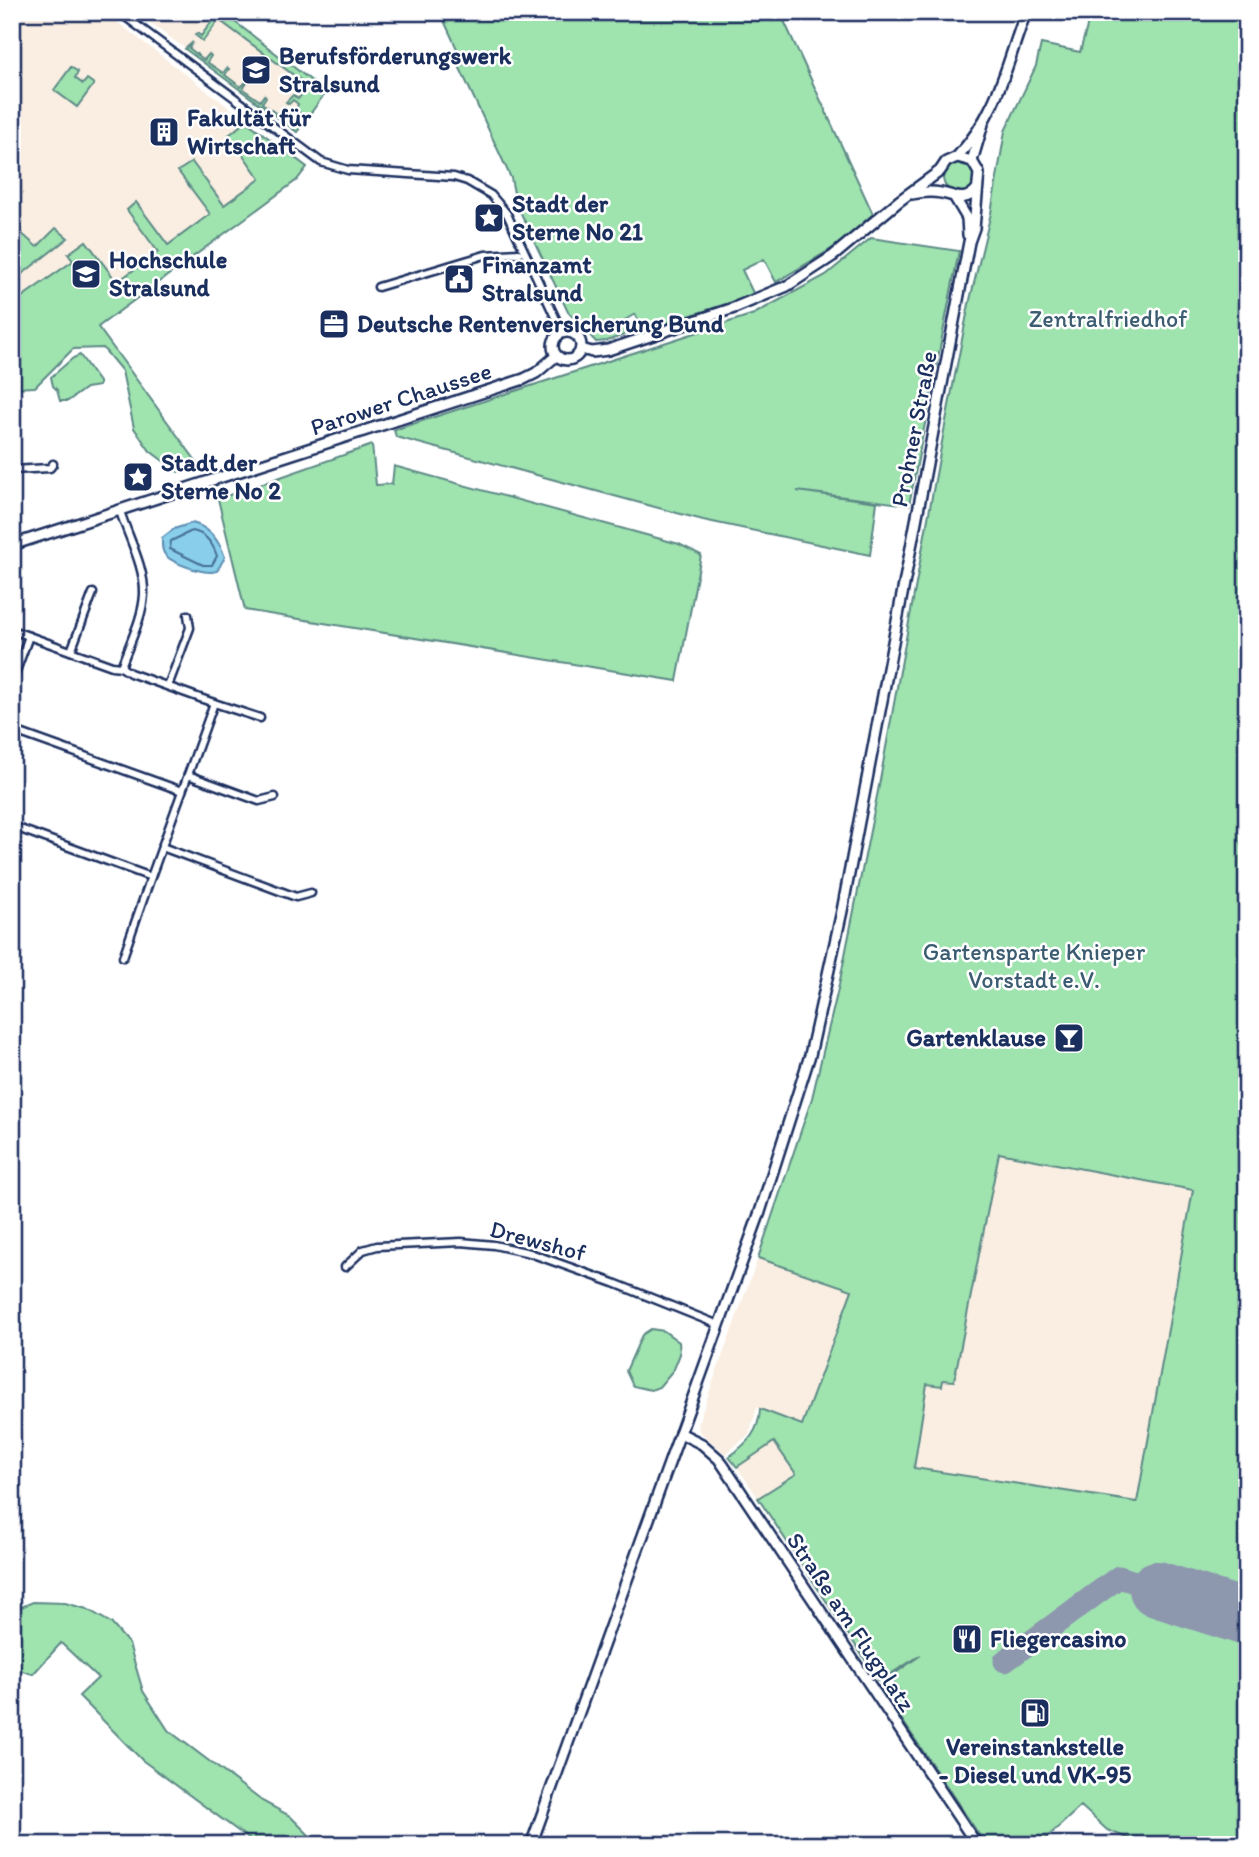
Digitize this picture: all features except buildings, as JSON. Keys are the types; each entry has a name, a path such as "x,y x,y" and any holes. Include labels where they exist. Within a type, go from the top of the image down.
{"main road":[{"path":"972,161 957,158 984,123 994,104 1026,12"},
{"path":"908,195 919,192 945,193 955,198 965,198 978,188 979,173 972,161 984,123"},
{"name":"Parower Chaussee","path":"12,545 524,379 536,373 556,356 564,360 573,359 581,349 592,352 608,350 771,294 803,277 833,256 940,170 946,162 957,158"},
{"path":"940,170 939,180 945,193"},
{"name":"Prohner Straße","path":"531,1845 786,1135 813,1044 842,911 969,242 974,228 978,188"},
{"name":"Prohner Straße","path":"955,198 968,223 969,242"},
{"path":"556,356 553,342 562,332 576,335 581,349"},
{"name":"Straße am Flugplatz","path":"680,1433 702,1444 719,1458 977,1845"}],"street":[{"path":"118,12 321,162 348,170 454,177 491,195 512,223 562,332"},
{"path":"378,287 485,255 519,253"},
{"path":"12,470 50,467 53,464"},
{"path":"120,511 141,572 144,591 142,608 121,667"},
{"path":"71,651 93,593"},
{"path":"168,685 190,628 188,615"},
{"path":"12,630 260,718"},
{"path":"12,682 29,636"},
{"path":"123,957 214,703"},
{"path":"12,730 183,791"},
{"path":"188,775 259,801 275,797"},
{"path":"12,826 151,877"},
{"path":"162,847 296,897 311,893"},
{"name":"Drewshof","path":"345,1267 363,1251 377,1246 461,1242 494,1245 530,1253 719,1325"}],"shaded area":[{"name":"Hochschule Stralsund","path":"12,12 104,12 307,167 12,381"},
{"name":"Berufsförderungswerk Stralsund","path":"136,12 222,12 326,92 297,132"},
{"path":"999,1152 1121,1173 1193,1190 1137,1502 914,1469 927,1383 943,1379 954,1381"},
{"path":"758,1258 852,1290 802,1425 757,1408 749,1435 725,1454 699,1431 698,1423"},
{"path":"774,1442 796,1474 758,1498 737,1467"}],"green space":[{"path":"211,12 222,12 326,92 297,132 185,49 193,42 189,48 204,60 209,54 211,56 207,62 223,73 229,69 225,75 241,87 246,82 243,89 260,101 264,95 266,97 262,103 278,115 282,109 285,111 281,116 287,121 291,116 295,119 300,113 296,109 298,104 293,100 289,104 286,102 293,95 298,99 304,91 299,88 303,82 219,20 203,41 195,35 197,33 201,36 215,17"},
{"path":"440,12 780,12 873,214 838,245 776,282 764,259 742,270 754,295 645,330 635,314 625,320 632,332 596,342 568,312 516,203 511,178 459,66 464,64"},
{"path":"1091,12 1247,12 1247,1845 1145,1845 1107,1830 1081,1806 1039,1845 986,1845 892,1705 903,1697 890,1677 921,1655 879,1681 758,1498 796,1474 774,1442 737,1467 729,1457 751,1437 760,1409 802,1425 852,1290 758,1258 812,1098 839,985 878,791 944,431 969,304 991,213 1005,131 1036,66 1041,44 1080,52","holes":["999,1153 1193,1190 1137,1502 914,1468 927,1384 942,1386 943,1380 954,1381"]},
{"path":"71,67 78,72 75,78 83,84 87,79 94,84 77,107 54,90"},
{"path":"246,121 307,167 297,180 98,327 199,465 178,472 150,451 134,428 122,371 103,348 73,349 35,387 12,388 12,304 73,261 68,254 86,241 117,282 158,252 127,210 136,202 168,245 210,214 178,171 192,162 224,205 260,179 229,135"},
{"path":"959,161 970,166 975,177 970,188 959,193 948,188 943,177 948,166"},
{"path":"12,225 37,247 56,228 68,238 12,282"},
{"path":"871,238 959,251 909,505 797,491 877,502 870,555 703,520 396,437 394,430 754,314 826,275"},
{"path":"80,355 99,386 86,388 68,401 60,401 51,377"},
{"path":"372,445 376,485 392,484 394,466 679,544 701,555 677,681 245,610 218,499"},
{"path":"651,1329 664,1331 679,1342 680,1354 674,1369 659,1387 651,1390 633,1386 626,1371 642,1335"},
{"path":"33,1602 65,1603 87,1609 111,1623 129,1644 143,1691 168,1730 262,1801 290,1816 319,1845 257,1845 142,1760 79,1696 98,1678 61,1643 33,1674 12,1668 12,1611"}],"water":[{"path":"192,523 208,531 220,545 225,557 217,571 190,568 170,559 163,552 162,538 174,529"}],"taxiway":[{"path":"1005,1661 1119,1577 1157,1589"}],"runway":[{"path":"1157,1589 1247,1618"}],"place":[{"name":"Berufsförderungswerk Stralsund","path":"256,70"},
{"name":"Fakultät für Wirtschaft","path":"164,132"},
{"name":"Stadt der Sterne No 21","path":"489,218"},
{"name":"Hochschule Stralsund","path":"86,274"},
{"name":"Finanzamt Stralsund","path":"459,279"},
{"name":"Deutsche Rentenversicherung Bund","path":"334,324"},
{"name":"Stadt der Sterne No 2","path":"138,477"},
{"name":"Gartenklause","path":"1069,1038"},
{"name":"Fliegercasino","path":"967,1639"},
{"name":"Vereinstankstelle - Diesel und VK-95","path":"1035,1713"}],"park label":[{"name":"Zentralfriedhof","path":"1108,319"},
{"name":"Gartensparte Knieper Vorstadt e.V.","path":"1034,966"}]}
